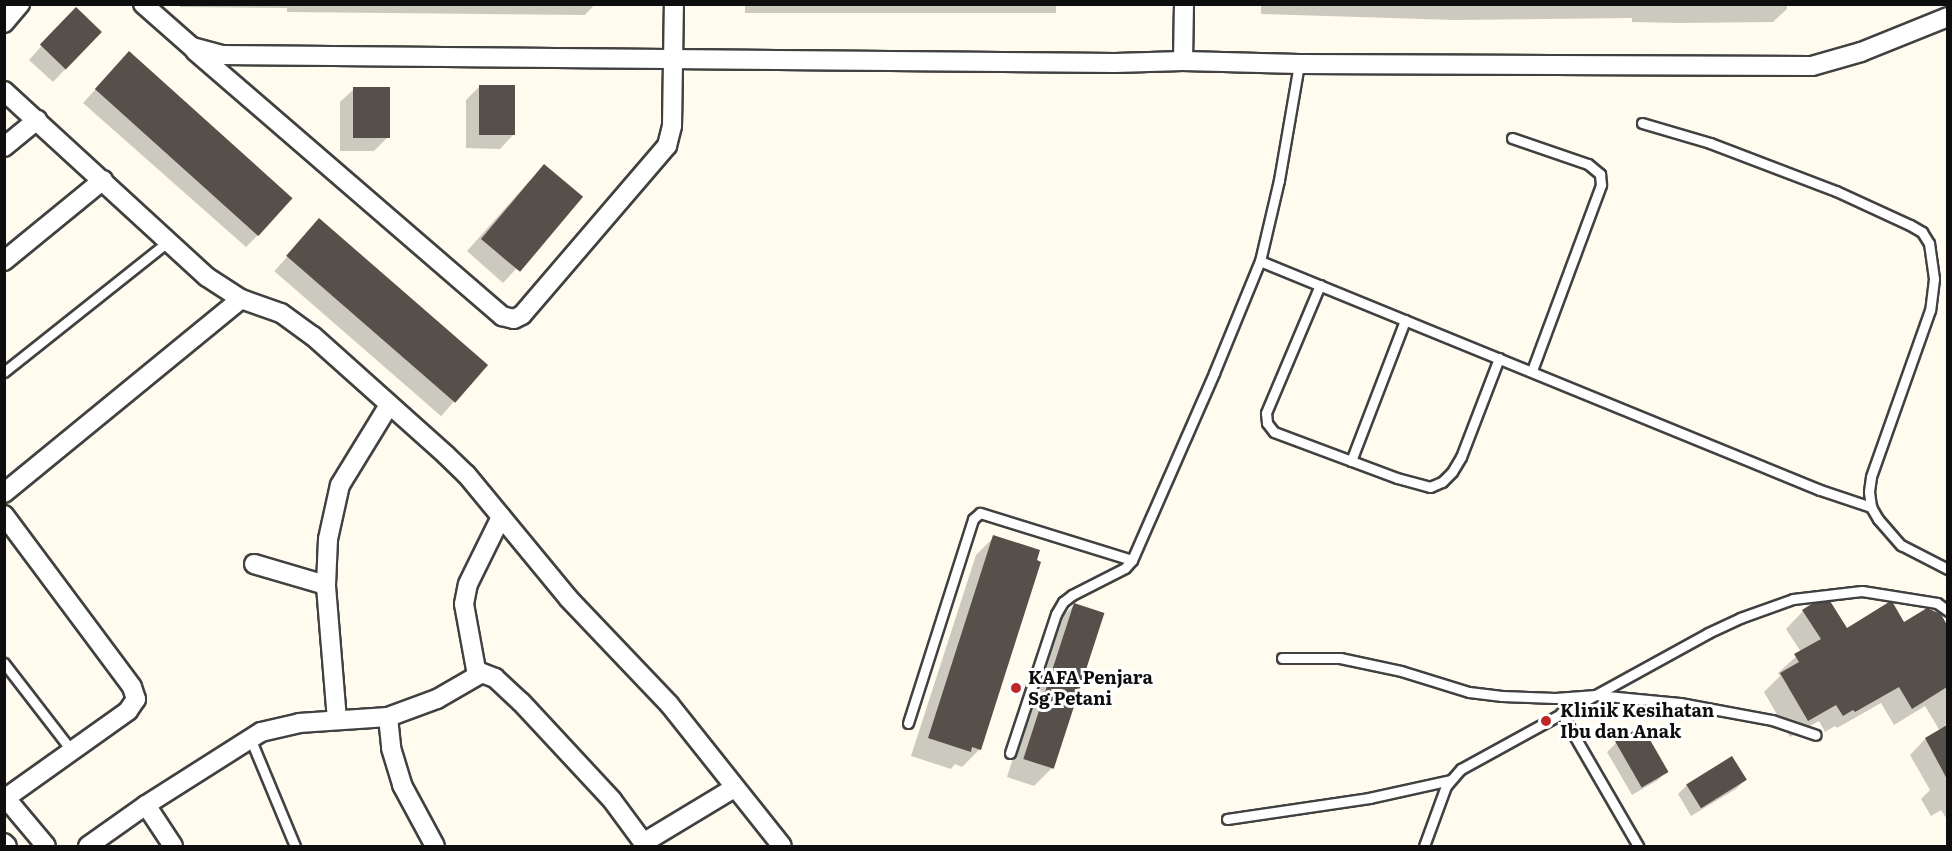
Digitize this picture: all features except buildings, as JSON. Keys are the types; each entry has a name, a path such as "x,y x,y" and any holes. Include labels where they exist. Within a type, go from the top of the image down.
{"street":[{"path":"4,23 20,4"},
{"path":"142,4 508,319 522,315 667,146 672,126 674,4"},
{"path":"1184,4 1184,61"},
{"path":"192,47 221,55 248,57 1812,66 1861,52 1947,17"},
{"path":"4,91 170,240 207,277 241,299 281,313 313,336 466,474 569,599 669,704 782,846"},
{"path":"4,147 37,120"},
{"path":"4,261 103,180"},
{"path":"4,493 241,299"},
{"path":"337,720 326,585 328,539 340,485 389,405"},
{"path":"4,515 135,693 134,705 128,711 5,798 46,846"},
{"path":"477,675 464,604 468,584 501,517"},
{"path":"254,564 326,585"},
{"path":"88,846 146,805 250,738 272,728 337,720 388,717 437,699 477,675 489,674 504,685 612,800 644,845 734,788"},
{"path":"388,717 391,748 402,785 435,846"},
{"path":"146,805 173,846"},
{"path":"4,843 7,846"}],"lane":[{"path":"1010,753 1056,614 1063,602 1072,595 1125,568 1132,560 1260,261 1279,180 1299,64"},
{"path":"1642,123 1710,142 1836,191 1922,232 1929,243 1933,259 1932,299 1871,477 1869,492 1871,507 1888,533 1901,545 1947,569"},
{"path":"1512,138 1588,164 1600,174 1601,185 1532,372"},
{"path":"4,372 170,240"},
{"path":"1260,261 1820,490 1871,507"},
{"path":"1320,285 1266,413 1267,423 1274,432 1430,487 1442,482 1452,472 1461,457 1499,358"},
{"path":"1351,460 1405,320"},
{"path":"909,723 972,519 980,513 1132,560"},
{"path":"1424,846 1450,780 1461,769 1708,633 1740,618 1793,599 1862,591 1937,603 1947,611"},
{"path":"1282,658 1348,660 1401,671 1469,692 1502,696 1547,698 1596,695 1680,703 1772,720 1816,735"},
{"path":"4,663 72,751"},
{"path":"1561,713 1638,846"},
{"path":"250,738 295,846"},
{"path":"1227,819 1370,798 1450,780"}],"place":[{"name":"KAFA Penjara Sg Petani","path":"1016,688"},
{"name":"Klinik Kesihatan Ibu dan Anak","path":"1546,721"}]}
